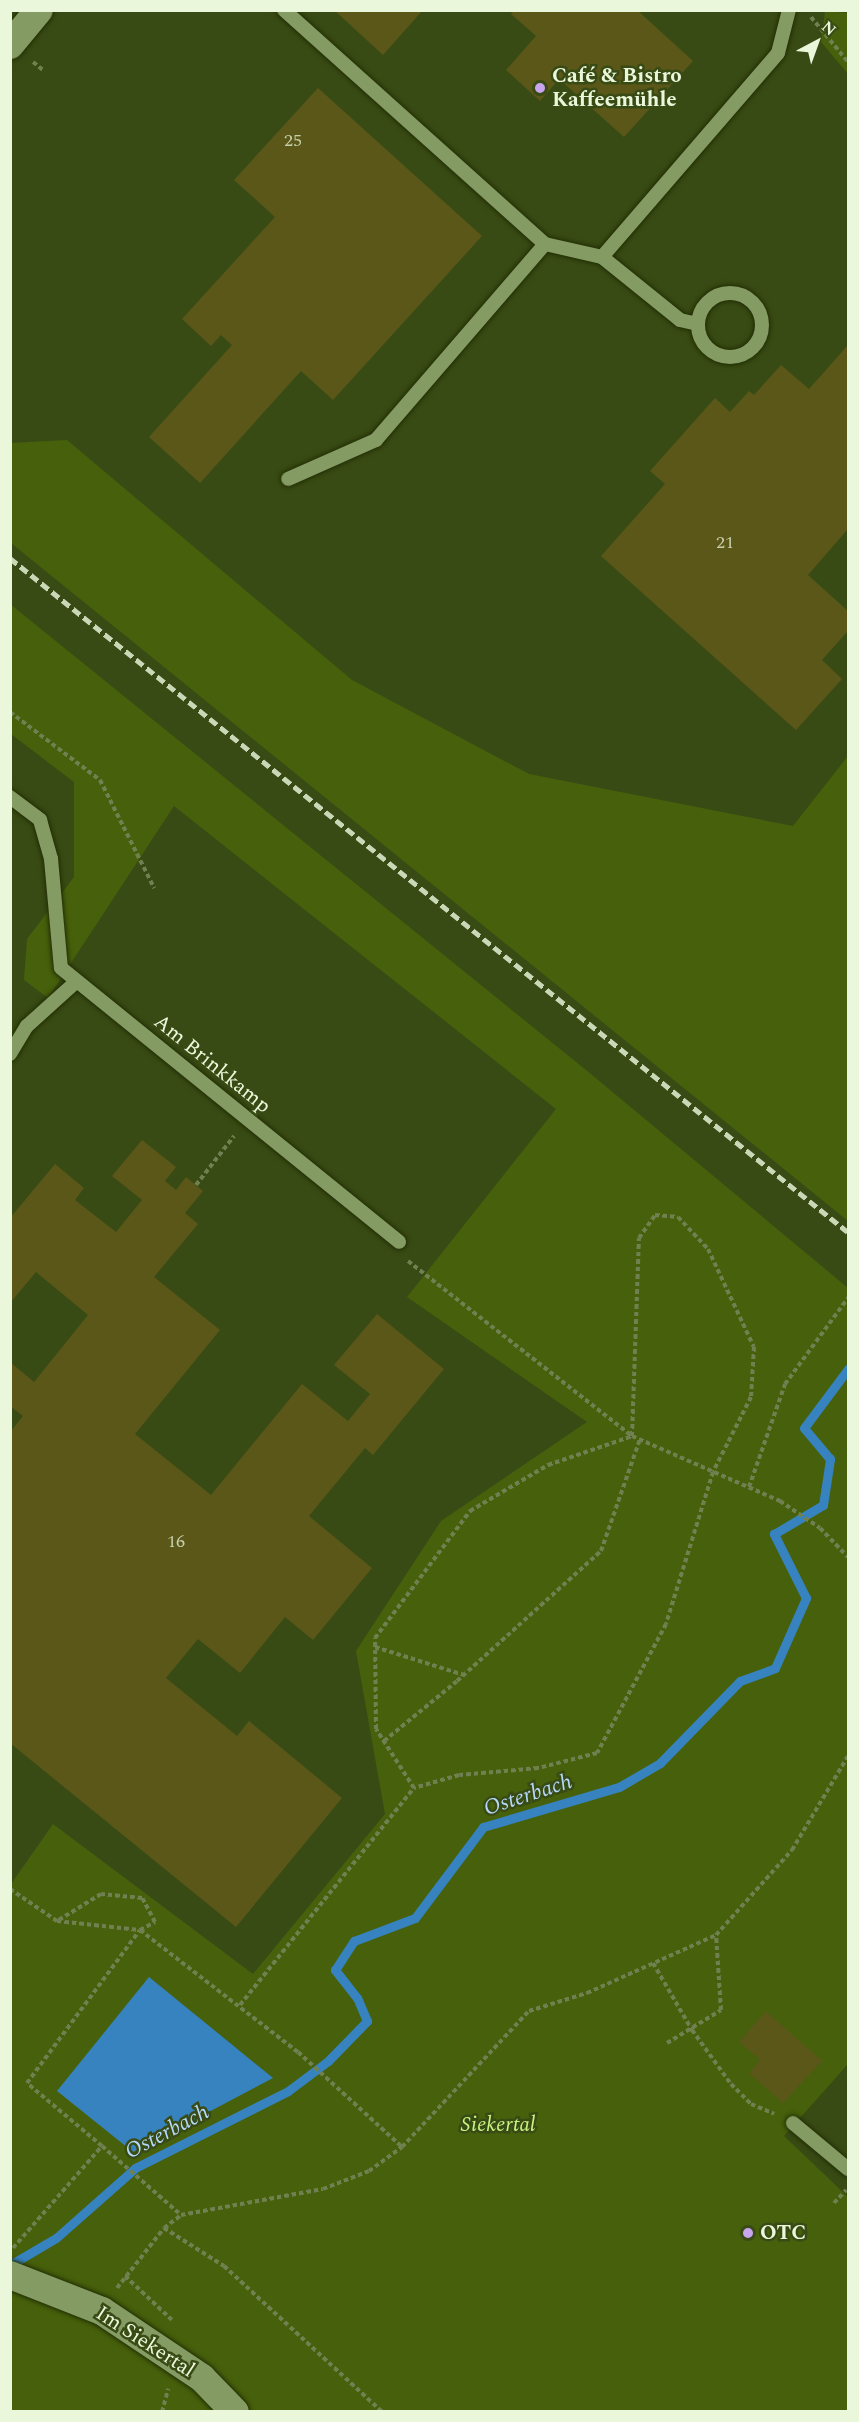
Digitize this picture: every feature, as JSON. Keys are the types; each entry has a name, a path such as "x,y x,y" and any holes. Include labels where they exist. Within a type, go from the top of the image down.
{"street":[{"path":"10,45 39,10"},
{"name":"Im Siekertal","path":"10,2275 102,2311 202,2378 235,2412"}],"lane":[{"path":"284,10 545,244 602,257 680,320 698,324"},
{"path":"602,257 778,53 789,10"},
{"path":"288,479 376,440 545,244"},
{"path":"732,293 742,295 758,309 762,330 752,349 733,357 712,352 700,334 698,324 700,314 712,299 732,293"},
{"name":"Am Brinkkamp","path":"10,797 40,820 51,859 61,968 399,1242"},
{"path":"10,1054 27,1026 77,981"},
{"path":"793,2123 849,2169"}],"path":[{"path":"812,10 811,19 849,62"},
{"path":"10,712 100,780 154,888"},
{"path":"196,1185 238,1131"},
{"path":"240,2006 414,1788 459,1775 538,1768 597,1754 666,1624 713,1472 751,1397 754,1347 708,1249 678,1217 655,1215 639,1238 632,1436 548,1465 470,1511 375,1638 376,1729 414,1788"},
{"path":"749,1487 785,1384 849,1298"},
{"path":"384,1741 465,1675 601,1551 640,1439"},
{"path":"780,1501 820,1527 849,1557"},
{"path":"375,1647 465,1675"},
{"path":"102,2311 164,2228 181,2215 323,2189 369,2172 402,2147 529,2012 587,1993 716,1935 792,1850 849,1756"},
{"path":"10,1889 57,1921 140,1930 298,2052 402,2147"},
{"path":"57,1921 101,1894 142,1898 155,1922 140,1930 27,2083 181,2215"},
{"path":"667,2043 692,2030 721,2010 716,1935"},
{"path":"653,1964 692,2030 731,2084 751,2104 793,2123"},
{"path":"10,2251 102,2146"},
{"path":"834,2203 849,2187"},
{"path":"164,2228 224,2266 382,2412"}],"green space":[{"path":"825,11 848,13 848,74 821,42"},
{"path":"67,440 352,680 529,774 793,826 848,756 848,1221 11,543 11,443"},
{"name":"Siekertal","path":"10,604 586,1070 848,1288 848,2064 784,2136 848,2197 848,2411 11,2411 11,1884 53,1824 253,1974 385,1814 356,1651 441,1521 587,1422 407,1297 556,1109 174,806 48,998 24,980 27,939 74,877 74,782 11,734"}],"water":[{"path":"149,1977 273,2078 133,2152 57,2091"}],"building":[{"path":"334,10 423,10 383,55"},
{"path":"514,10 637,10 693,61 624,137 559,79 540,101 506,70 536,36 511,14"},
{"path":"318,88 482,236 333,400 301,371 200,483 149,437 232,345 221,335 211,346 182,319 275,217 234,180"},
{"path":"848,345 848,529 808,575 848,611 848,631 822,660 842,679 796,730 601,556 665,484 650,471 715,398 730,412 749,391 754,395 781,365 809,389"},
{"path":"142,1140 176,1167 165,1181 176,1190 186,1177 203,1191 185,1213 198,1224 154,1277 220,1330 135,1434 211,1495 302,1384 348,1421 370,1394 334,1365 377,1314 444,1369 373,1455 365,1448 309,1516 372,1568 313,1640 285,1617 240,1673 198,1639 166,1678 237,1736 249,1721 342,1798 236,1927 10,1743 10,1432 23,1416 10,1406 10,1362 34,1382 88,1315 36,1272 10,1303 10,1218 55,1164 84,1188 75,1200 116,1232 142,1200 112,1176"},
{"path":"766,2011 822,2061 783,2103 749,2073 760,2060 739,2042"}],"waterway":[{"name":"Osterbach","path":"10,2265 56,2238 135,2168 288,2091 328,2061 367,2021 357,1998 335,1970 354,1941 415,1918 483,1827 619,1787 660,1763 740,1681 775,1668 806,1598 774,1534 823,1505 830,1459 804,1428 848,1369"}],"railway":[{"path":"10,558 848,1232"}],"place":[{"name":"Café & Bistro Kaffeemühle","path":"540,88"},
{"name":"OTC","path":"748,2233"}]}
